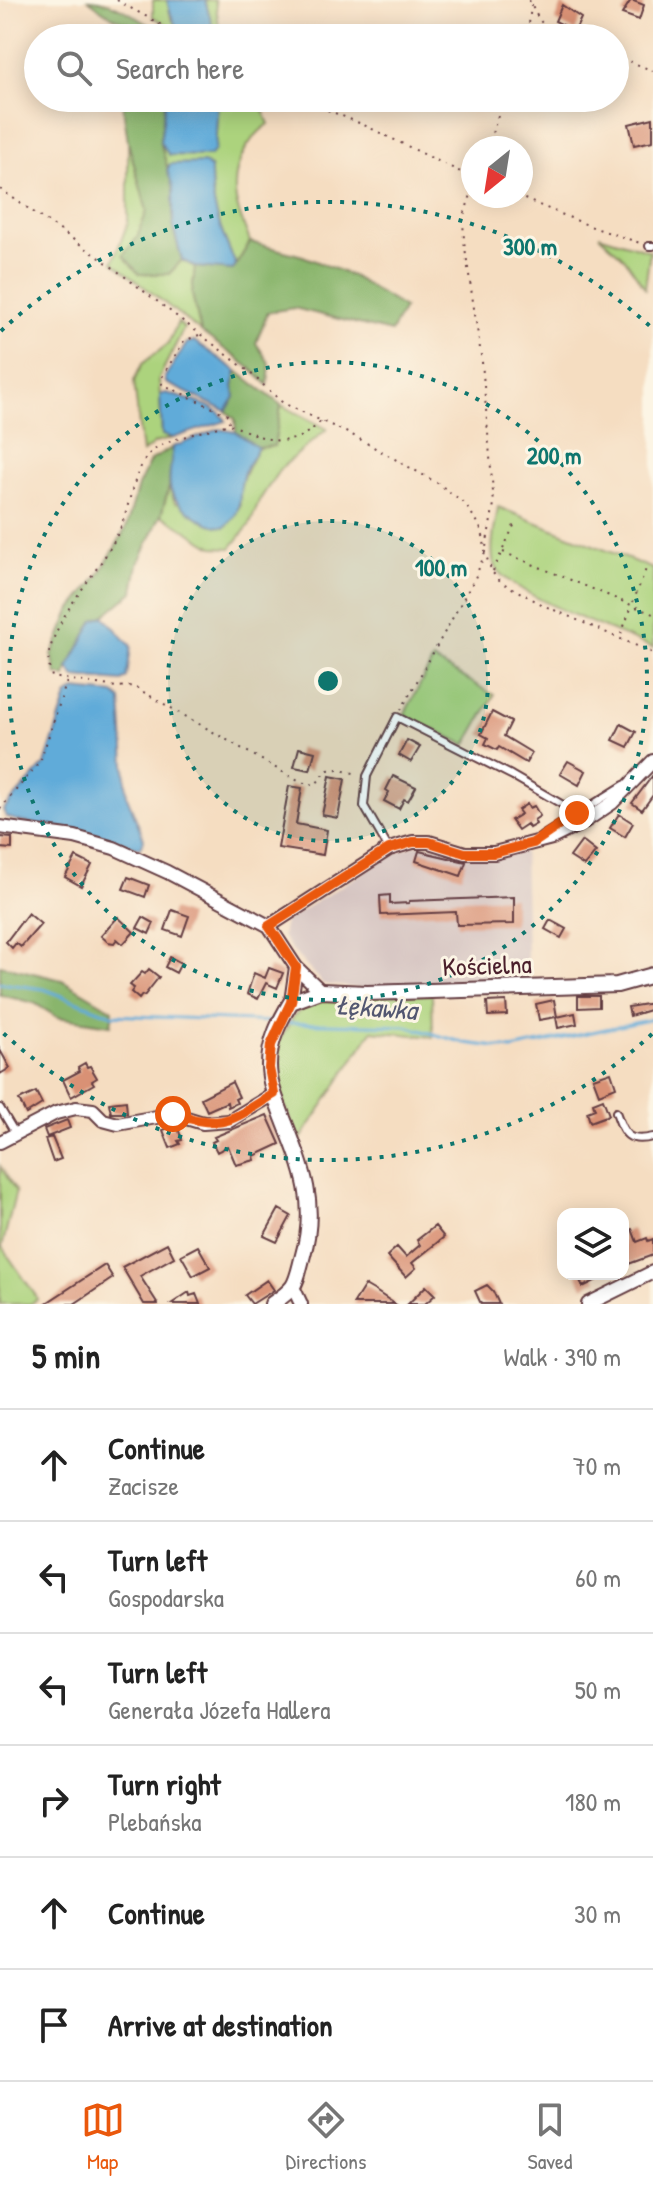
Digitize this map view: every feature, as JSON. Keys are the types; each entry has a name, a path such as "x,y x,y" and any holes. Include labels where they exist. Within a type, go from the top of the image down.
{"street":[{"path":"269,926 389,849 413,842 429,842 465,853 494,853 552,838 612,803 653,761"},
{"path":"0,827 75,837 114,848 269,926 296,967 321,991 291,1002"},
{"path":"272,1304 294,1289 307,1242 310,1209 306,1178 274,1094 269,1068 271,1045 291,1002 296,967"},
{"name":"Kościelna","path":"321,991 367,993 617,985 653,975"},
{"path":"0,1142 56,1113 76,1108 93,1110 103,1120 118,1124 173,1114 203,1123 229,1121 274,1094"},
{"path":"590,1303 653,1272"},
{"path":"294,1289 301,1304"}],"lane":[{"path":"389,849 364,806 367,776 397,717 511,775 577,813"},
{"path":"533,843 631,781"},
{"path":"0,1108 15,1133"},
{"path":"616,1112 622,1129 631,1138 642,1140 653,1137"}],"path":[{"path":"117,0 159,24"},
{"path":"529,24 530,2"},
{"path":"530,2 536,19 541,24"},
{"path":"629,61 653,71"},
{"path":"332,112 461,172"},
{"path":"491,136 499,112"},
{"path":"0,189 103,260 247,370 283,403 354,436 439,484 463,502 479,524 492,572 501,582 545,606 653,653"},
{"path":"533,203 595,228 651,246"},
{"path":"397,717 475,578 485,553 494,504 482,362 464,241 463,218 466,208"},
{"path":"200,335 184,341 162,377 162,384 228,415 229,424"},
{"path":"320,422 307,434 283,442 259,438 229,424 157,447 145,459 121,526 96,572 68,609 49,653 48,665 52,677 116,687 133,686 300,782 315,785 328,770 336,769 367,776"},
{"path":"492,572 516,521"},
{"path":"503,552 653,614"},
{"path":"621,634 646,569"},
{"path":"0,809 40,762 67,679"}],"shaded area":[{"path":"415,845 524,851 528,983 366,989 323,984 291,949 282,936 285,921 393,854"}],"green space":[{"path":"88,0 120,8 148,24 125,23"},
{"path":"153,0 167,0 171,18 176,24 166,24 153,17"},
{"path":"205,0 215,0 219,24 212,24"},
{"path":"124,112 164,112 160,142 173,187 173,227 182,260 169,274 139,274 123,255 137,238 147,211 128,142"},
{"path":"217,112 264,112 269,124 253,138 238,167 236,200 250,242 236,265 218,218 212,194 211,168 171,164 167,170 160,142 169,155 215,150"},
{"path":"128,142 147,211 137,238 169,274 182,260 195,267 192,294 201,332 113,262 128,222"},
{"path":"599,235 650,251 645,288 625,259"},
{"path":"250,242 303,256 352,276 404,308 391,332 294,308 268,312 256,343 270,364 268,385 201,332 192,294 195,267 233,270"},
{"path":"178,322 184,328 159,378 162,435 173,438 155,443 142,453 134,381 142,364 168,344"},
{"path":"237,371 281,405 274,446 258,448 236,432 235,419 226,411 235,397 233,386"},
{"path":"281,405 327,429 280,469 259,501 250,524 231,548 213,547 161,515 169,487 175,503 240,507 241,484 258,448 274,446"},
{"path":"173,447 169,487 161,515 138,564 133,592 104,616 94,620 66,677 56,674 52,655 70,611 99,575 126,528 138,486 150,461"},
{"path":"498,507 653,569 653,648 540,599 502,575 494,564 492,551"},
{"path":"433,660 494,695 466,745 404,715"},
{"path":"0,965 62,980 113,1010 111,1025 57,1017 34,1003 0,995"},
{"path":"432,994 433,1037 372,1031 298,1143 275,1066 276,1046 294,1016 317,997"},
{"path":"0,1166 16,1191 2,1247 38,1299 30,1304 0,1304"}],"water":[{"path":"167,0 205,0 212,24 174,22"},
{"path":"164,112 217,112 215,150 210,156 169,155 160,142"},
{"path":"204,163 211,168 215,206 236,265 233,270 195,267 182,260 173,227 173,187 167,170 170,164"},
{"path":"194,341 237,371 233,386 235,397 226,411 166,383 165,377 187,343"},
{"path":"166,393 208,406 226,421 173,438 162,435 160,395"},
{"path":"219,429 236,432 258,448 244,472 236,515 225,527 207,523 181,506 171,492 169,476 173,447"},
{"path":"104,616 131,646 127,677 122,681 75,677 68,668 94,620"},
{"path":"75,690 114,694 121,700 127,797 144,839 140,848 100,835 22,822 6,817 3,810 45,764 67,696"}],"building":[{"path":"631,0 644,5 639,20 622,14"},
{"path":"562,5 581,18 578,24 555,21"},
{"path":"653,118 653,141 634,145 629,124"},
{"path":"492,712 511,722 504,736 532,753 526,763 499,747 497,750 485,744 488,738 481,734"},
{"path":"621,724 636,732 628,747 613,740"},
{"path":"407,740 420,747 411,762 399,755"},
{"path":"299,748 315,752 310,770 294,767"},
{"path":"568,761 586,771 579,785 560,774"},
{"path":"653,775 653,795 642,810 632,803"},
{"path":"330,776 345,779 338,818 322,815"},
{"path":"393,776 416,787 399,809 384,801"},
{"path":"289,786 302,788 296,824 327,830 323,855 278,848"},
{"path":"527,804 529,808 534,806 540,816 534,820 536,824 529,828 527,824 518,830 511,820 521,814 518,810"},
{"path":"619,814 633,823 625,837 610,828"},
{"path":"0,837 12,838 12,849 0,848"},
{"path":"582,841 596,852 584,866 570,857"},
{"path":"419,851 466,862 461,876 416,861"},
{"path":"76,857 92,865 81,886 65,877"},
{"path":"128,877 149,885 145,897 123,889"},
{"path":"390,895 390,904 514,897 514,924 457,925 456,912 381,915 380,896"},
{"path":"172,910 189,916 182,936 165,930"},
{"path":"28,913 41,924 21,947 16,943 12,948 6,942"},
{"path":"118,917 134,932 123,944 117,939 114,943 108,942 101,936"},
{"path":"143,917 154,923 149,934 137,928"},
{"path":"550,920 566,929 561,938 545,929"},
{"path":"170,957 181,963 176,973 165,967"},
{"path":"269,968 283,973 277,988 266,983 258,999 247,994 254,973 265,978"},
{"path":"149,969 159,977 139,999 131,992 134,988 130,985"},
{"path":"578,996 599,996 599,1007 578,1008"},
{"path":"554,1000 557,1017 575,1013 577,1024 558,1028 556,1017 539,1020 536,1004"},
{"path":"506,1001 507,1015 488,1016 487,1002"},
{"path":"653,1003 653,1009 630,1016 628,1007"},
{"path":"0,1050 10,1068 0,1074"},
{"path":"85,1063 97,1078 92,1081 94,1084 71,1097 63,1080 80,1071 78,1067"},
{"path":"611,1072 616,1087 599,1094 593,1078"},
{"path":"232,1082 239,1097 235,1099 237,1103 228,1107 227,1102 207,1111 201,1098"},
{"path":"36,1092 42,1104 26,1114 19,1100"},
{"path":"603,1099 609,1115 590,1122 587,1112 595,1109 593,1103"},
{"path":"126,1101 127,1113 111,1113 109,1103"},
{"path":"267,1115 280,1144 254,1156 255,1160 236,1165 228,1146 217,1152 212,1142 216,1140 214,1137"},
{"path":"67,1120 70,1128 47,1137 44,1129"},
{"path":"177,1125 182,1140 170,1148 163,1130"},
{"path":"52,1137 61,1159 53,1162 45,1139"},
{"path":"279,1209 291,1216 277,1242 264,1236"},
{"path":"435,1226 444,1237 412,1263 416,1268 406,1277 387,1256 397,1247 406,1257 420,1245 417,1240"},
{"path":"632,1229 637,1242 653,1239 653,1255 629,1264 629,1230"},
{"path":"167,1243 174,1257 140,1276 158,1304 144,1304 122,1267"},
{"path":"198,1246 210,1267 193,1276 181,1255"},
{"path":"105,1265 113,1278 74,1304 45,1304"},
{"path":"267,1280 274,1290 252,1304 245,1295"},
{"path":"580,1280 597,1280 583,1287"},
{"path":"365,1285 377,1292 395,1304 353,1304"},
{"path":"487,1285 499,1304 481,1304 475,1291"},
{"path":"426,1286 435,1295 425,1304 408,1304"},
{"path":"189,1292 190,1296 196,1294 200,1304 171,1304"}],"waterway":[{"name":"Łękawka","path":"0,983 44,989 112,1015 275,1022"},
{"name":"Łękawka","path":"287,1023 406,1026 465,1043 512,1049 653,1019"}],"route":[{"path":"173,1114 203,1123 229,1121 274,1094 269,1068 271,1045 291,1002 296,967 269,926 389,849 413,842 429,842 465,853 494,853 533,843 577,813"}]}
